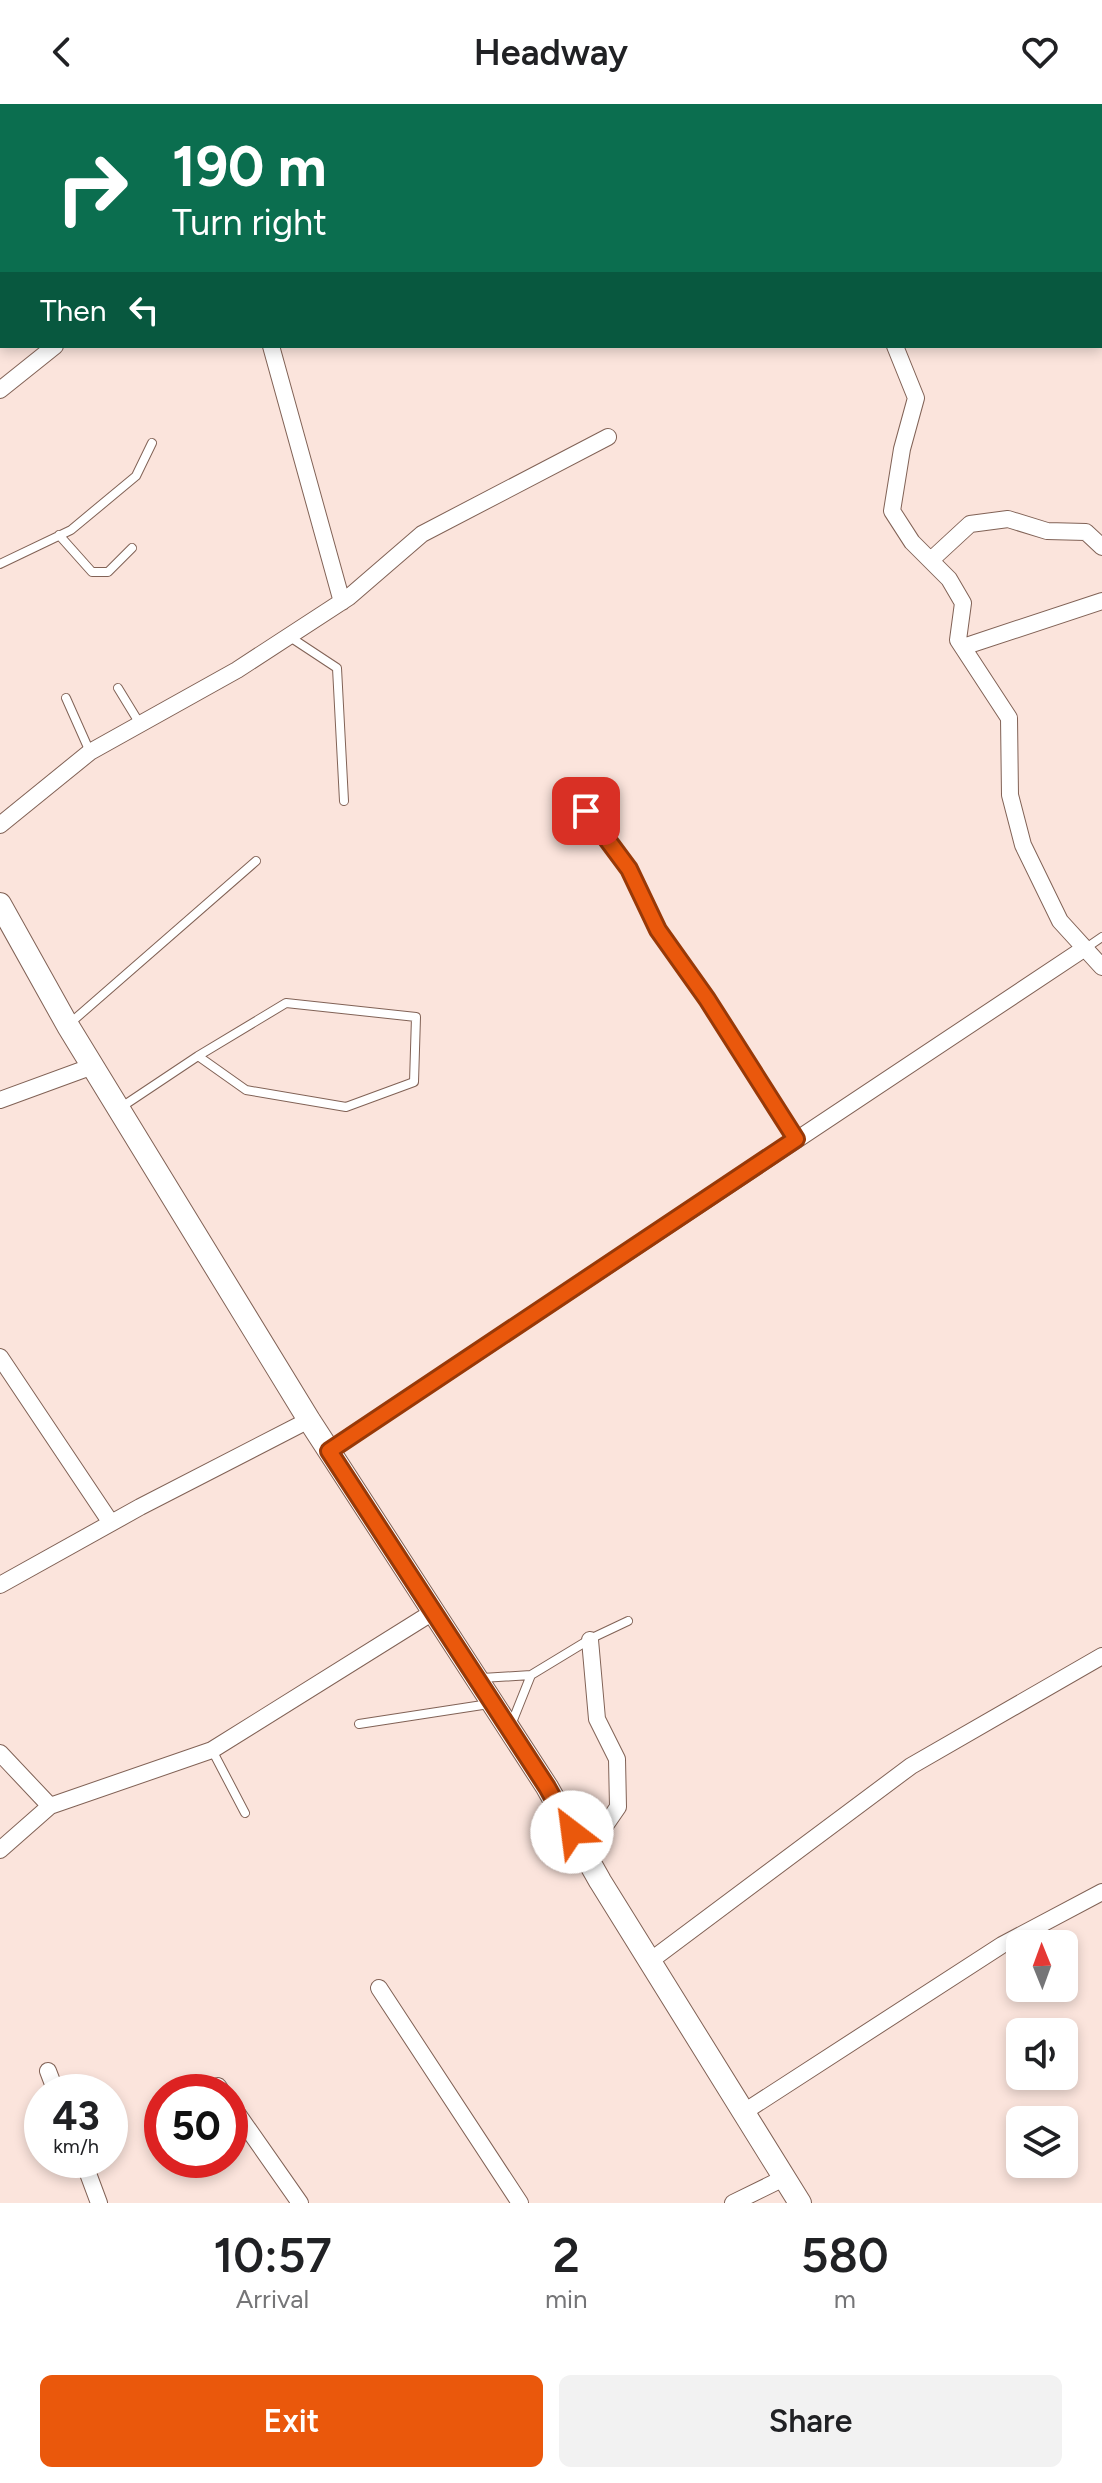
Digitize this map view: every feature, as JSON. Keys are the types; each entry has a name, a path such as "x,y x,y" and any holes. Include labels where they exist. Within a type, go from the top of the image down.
{"main road":[{"path":"0,904 68,1026 309,1420 547,1787 585,1855 800,2203"}],"street":[{"path":"0,390 52,348"},
{"path":"272,348 342,602"},
{"path":"896,348 916,398 902,449 892,511 912,542 949,579 963,603 958,640 1009,718 1010,795 1023,845 1060,921 1102,967"},
{"path":"0,825 90,752 237,670 342,602 422,534 608,437"},
{"path":"931,560 970,524 1008,519 1047,531 1086,532 1102,547"},
{"path":"963,647 1102,601"},
{"path":"586,811 629,869 658,930 707,999 796,1139"},
{"path":"329,1451 1085,948"},
{"path":"0,1100 93,1066"},
{"path":"0,1357 111,1523"},
{"path":"0,1585 111,1523 309,1420"},
{"path":"0,1850 50,1806 212,1750 433,1612"},
{"path":"585,1855 618,1807 617,1759 597,1719 590,1640"},
{"path":"650,1961 911,1766 1102,1656"},
{"path":"0,1753 50,1806"},
{"path":"744,2112 1002,1945 1102,1892"},
{"path":"379,1988 520,2203"},
{"path":"248,2129 300,2203"},
{"path":"90,2178 99,2203"},
{"path":"733,2203 784,2178"}],"lane":[{"path":"0,564 71,530 136,476 152,443"},
{"path":"59,535 92,572 108,572 132,548"},
{"path":"290,636 337,668 344,801"},
{"path":"118,688 140,724"},
{"path":"66,698 90,752"},
{"path":"68,1026 256,861"},
{"path":"1085,948 1102,937"},
{"path":"119,1109 198,1056 286,1003 416,1017 414,1082 346,1107 246,1090 198,1056"},
{"path":"477,1679 531,1675 628,1621"},
{"path":"509,1729 531,1675"},
{"path":"359,1724 493,1704"},
{"path":"212,1750 245,1813"}],"route":[{"path":"572,1832 547,1787 329,1451 796,1139 707,999 658,930 629,869 586,811"}]}
